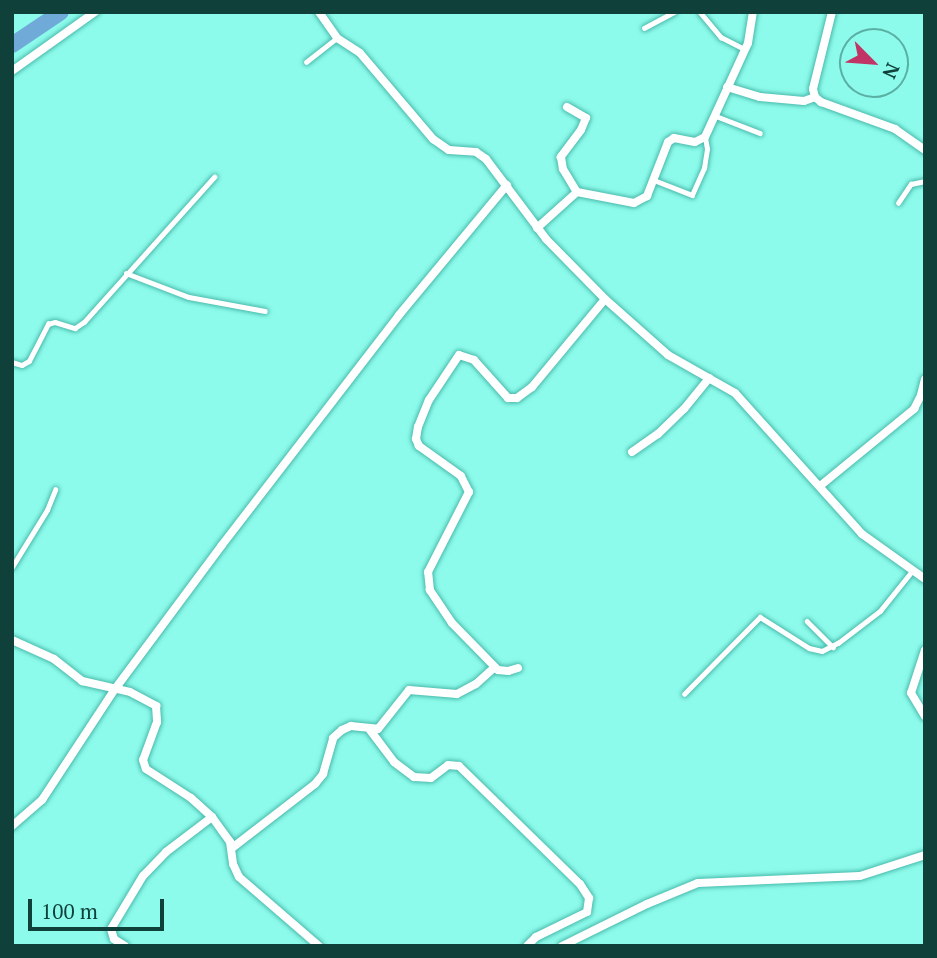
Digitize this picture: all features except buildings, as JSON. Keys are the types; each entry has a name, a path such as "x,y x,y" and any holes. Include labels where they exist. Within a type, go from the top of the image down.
{"street":[{"path":"12,71 95,12"},
{"path":"319,12 337,37 360,53 433,139 449,150 475,152 486,159 537,228 605,299 668,355 735,393 862,534 923,576"},
{"path":"566,107 586,118 581,130 561,156 563,169 577,192 635,203 647,196 670,139 695,142 705,137 745,50 753,12"},
{"path":"832,12 813,89 815,97 821,102 895,129 925,150"},
{"path":"727,87 760,97 804,101 815,97"},
{"path":"12,826 42,800 115,689 345,383 507,185"},
{"path":"537,228 577,192"},
{"path":"518,668 503,671 495,667 458,629 430,590 428,572 469,492 461,476 419,446 416,439 418,427 429,400 459,355 474,359 508,398 517,398 532,387 605,299"},
{"path":"632,452 667,425 709,378"},
{"path":"820,486 860,450 914,409 925,379"},
{"path":"12,640 54,659 82,681 147,699 158,710 157,722 143,760 146,769 191,799 212,817 232,848 233,864 239,877 319,946"},
{"path":"925,650 911,693 925,716"},
{"path":"232,848 315,784 323,774 333,738 342,730 351,726 377,729 409,690 457,694 476,684 495,667"},
{"path":"370,730 386,754 414,777 431,778 448,765 459,765 580,884 589,898 587,912 536,937 527,946"},
{"path":"125,946 114,939 111,929 143,876 166,852 212,817"},
{"path":"562,946 659,898 698,883 860,876 925,855"}],"lane":[{"path":"644,28 674,12"},
{"path":"700,12 721,37 745,50"},
{"path":"306,62 337,37"},
{"path":"715,115 760,133"},
{"path":"654,180 692,195 704,168 707,149 705,137"},
{"path":"12,362 22,365 29,361 48,324 55,322 75,328 85,322 214,177"},
{"path":"898,203 911,184 925,181"},
{"path":"127,273 189,297 265,311"},
{"path":"12,568 23,554 30,534 47,510 55,490"},
{"path":"684,694 760,617 813,650 832,647 880,611 912,570"},
{"path":"807,621 832,647"}],"waterway":[{"path":"12,45 61,12"}]}
